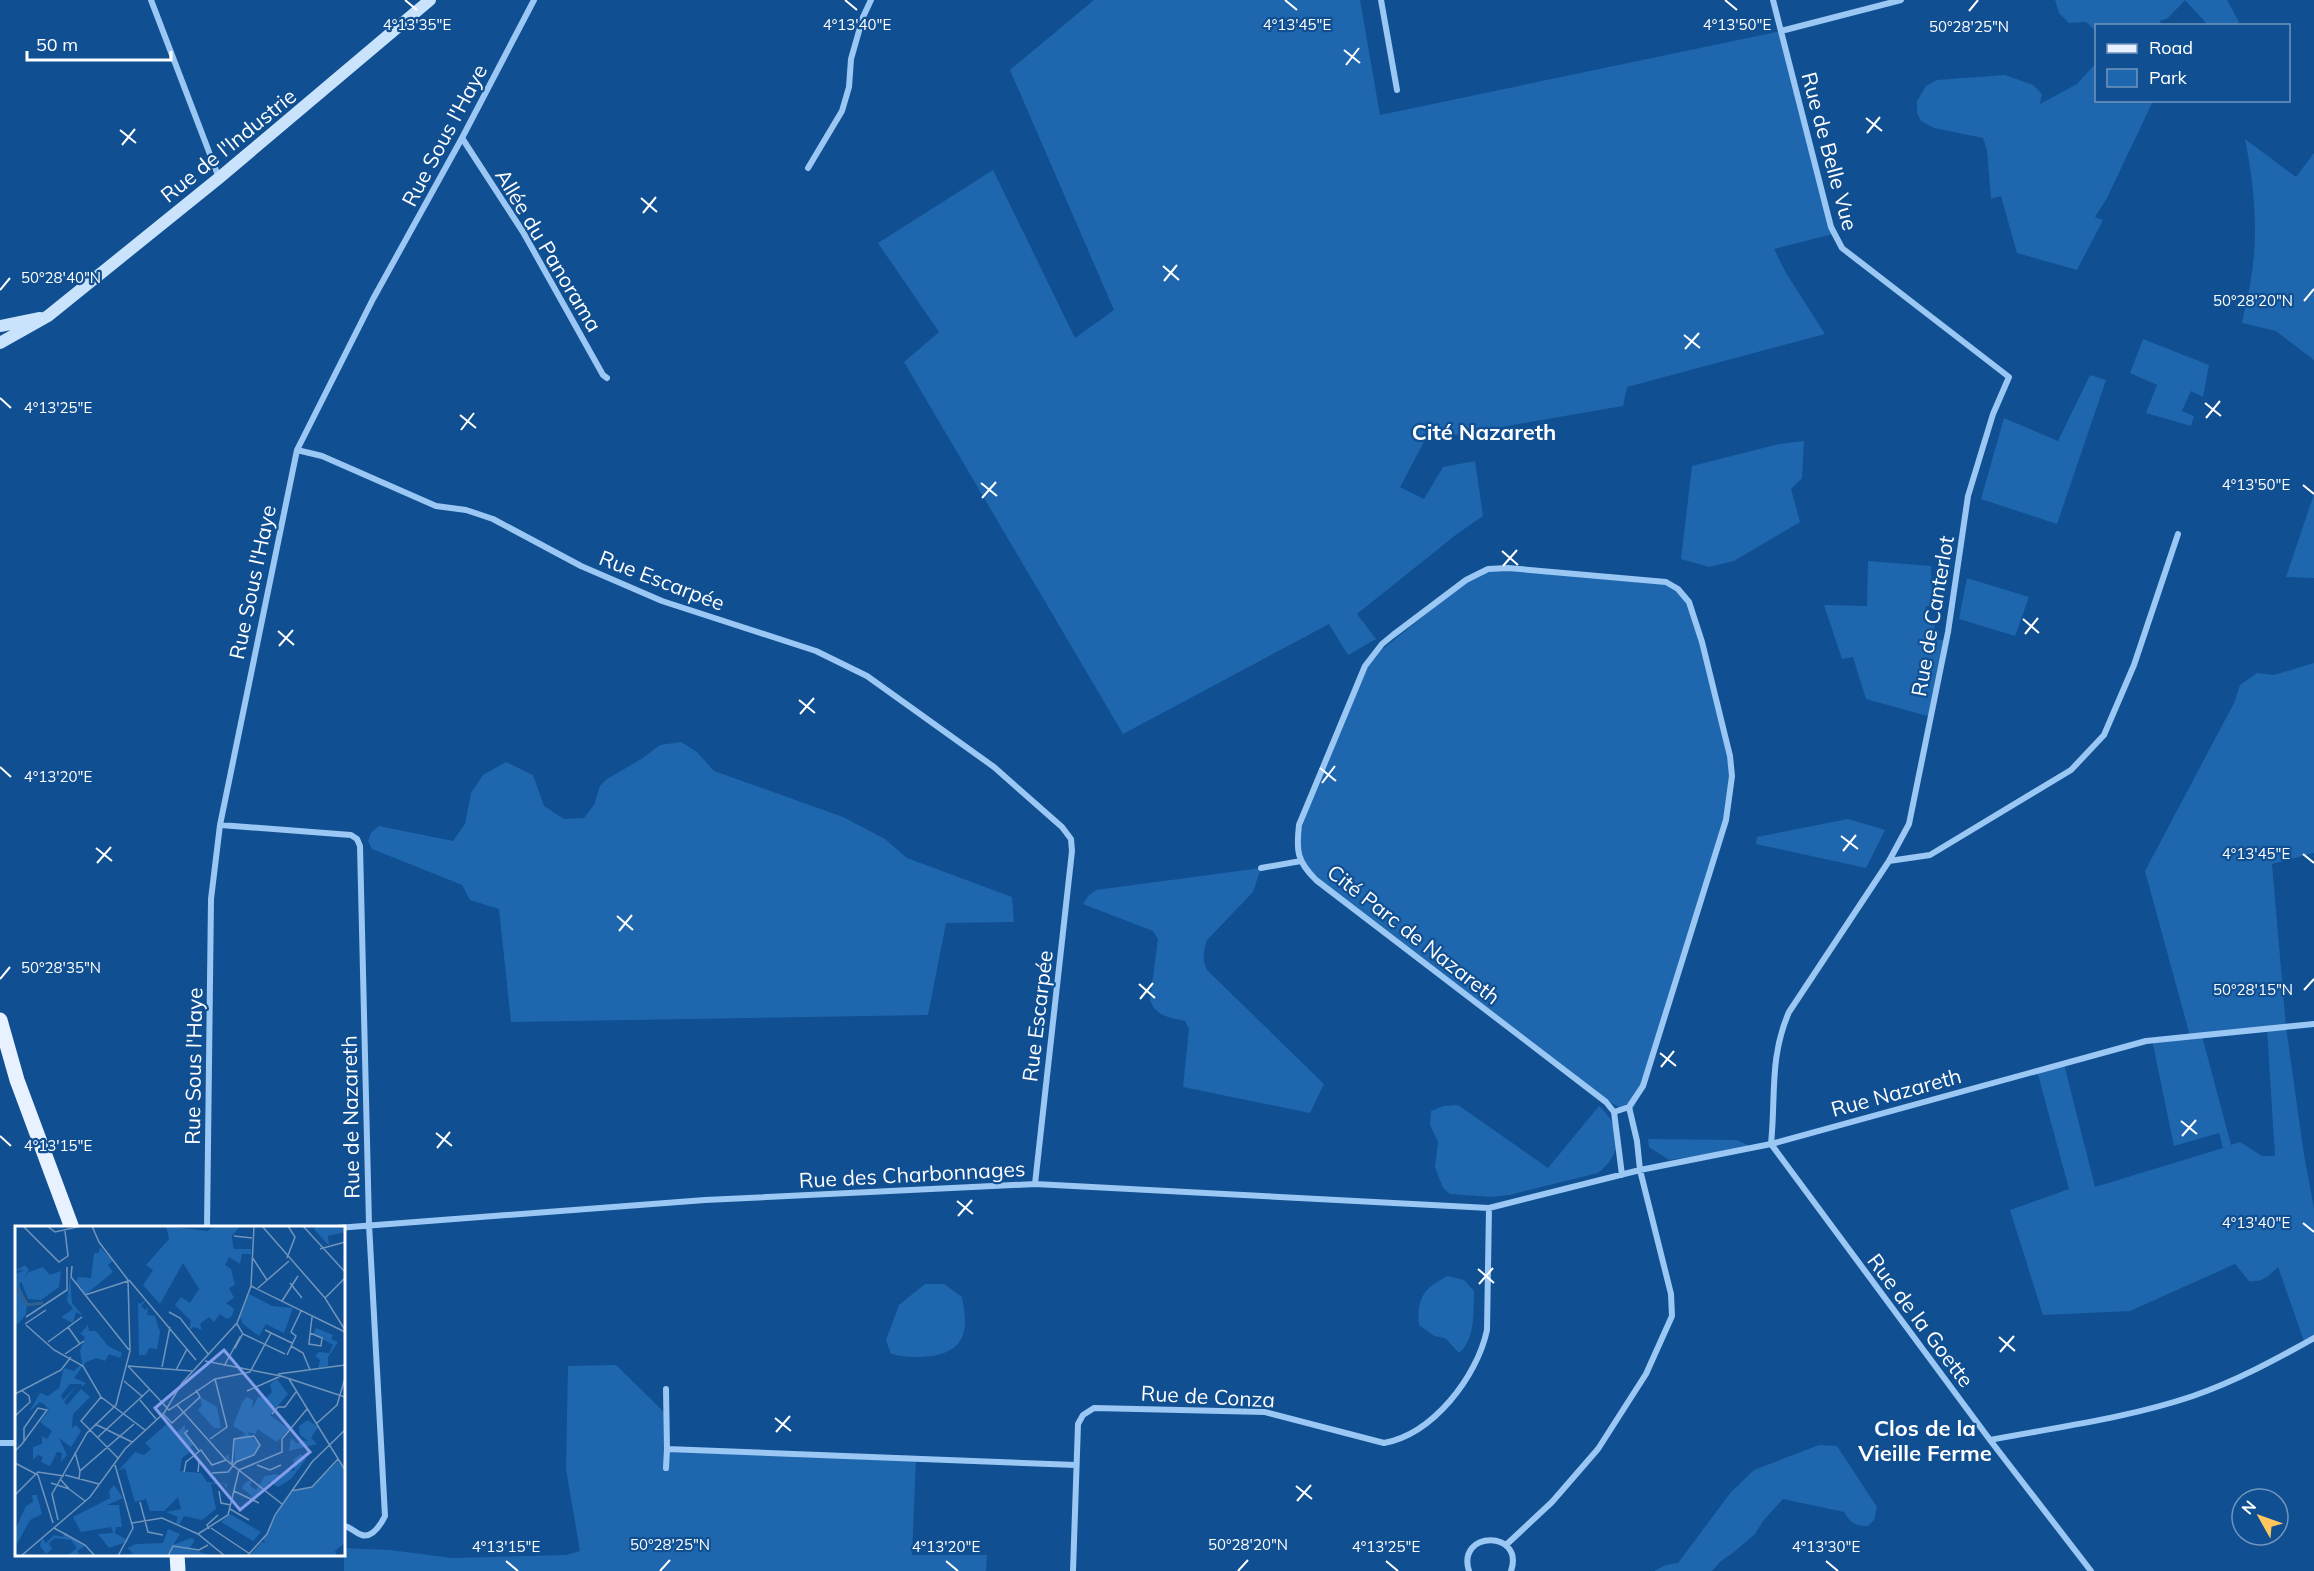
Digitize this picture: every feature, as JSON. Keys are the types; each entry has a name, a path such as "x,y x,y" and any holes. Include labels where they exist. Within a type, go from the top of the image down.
{"main road":[{"path":"0,1020 17,1080 72,1226"},
{"path":"177,1556 178,1571"}],"street":[{"path":"151,0 219,178"},
{"name":"Rue de l'Industrie","path":"0,343 48,316 219,178 430,0"},
{"name":"Rue Sous l'Haye","path":"207,1226 211,899 220,825 297,450 373,299 462,138 534,0"},
{"path":"808,168 842,111 849,87 851,59 863,17 871,0"},
{"path":"1381,0 1397,90"},
{"name":"Rue de Belle Vue","path":"1773,0 1836,240 1842,248 2009,377"},
{"path":"1781,31 1901,0"},
{"name":"Allée du Panorama","path":"462,138 523,232 603,375 608,378"},
{"name":"Rue de l'Industrie","path":"0,326 48,316"},
{"name":"Rue de l'Industrie","path":"0,321 24,321"},
{"name":"Rue de Canterlot","path":"1771,1144 1776,1048 1789,1012 1889,861 1909,824 1948,632 1968,496 1993,414 2009,377"},
{"name":"Rue Escarpée","path":"297,450 322,456 436,506 466,510 493,519 581,566 662,601 816,651 845,664 867,676 1000,772 1062,827 1071,839 1072,851 1035,1184"},
{"path":"1889,861 1930,855 2071,770 2104,735 2134,665 2178,534"},
{"name":"Cité Parc de Nazareth","path":"1614,1112 1606,1102 1579,1080 1316,880 1305,870 1300,861 1297,844 1299,825 1365,666 1382,644 1466,580 1488,569 1508,568 1666,582 1678,589 1689,602 1702,642 1730,756 1732,776 1730,800 1726,820 1643,1086 1629,1107"},
{"name":"Rue de Nazareth","path":"220,825 351,835 357,839 360,846 369,1224 385,1516 379,1527 367,1535 362,1535 345,1526"},
{"path":"1261,868 1300,861"},
{"name":"Rue Nazareth","path":"1489,1208 1622,1174 1771,1144 2146,1041 2314,1024"},
{"path":"1506,1545 1552,1502 1598,1449 1646,1374 1672,1316 1671,1294 1640,1170 1637,1141 1629,1107 1614,1112 1622,1174"},
{"name":"Rue de la Goette","path":"1771,1144 1990,1440 2091,1571"},
{"name":"Rue des Charbonnages","path":"345,1226 705,1200 1035,1184 1489,1208"},
{"name":"Rue de Conza","path":"1073,1571 1078,1424 1083,1415 1094,1408 1265,1412 1384,1443 1400,1440 1421,1426 1449,1401 1463,1384 1483,1348 1487,1330 1489,1208"},
{"path":"1990,1440 2119,1416 2194,1395 2240,1378 2314,1338"},
{"path":"666,1389 666,1468"},
{"path":"667,1449 1076,1465"},
{"path":"1469,1571 1467,1560 1469,1553 1479,1542 1493,1539 1506,1545 1513,1559 1511,1571"}],"green space":[{"path":"1094,0 1360,0 1380,115 1781,31 1833,234 1774,249 1786,273 1825,334 1627,387 1623,406 1425,440 1400,487 1424,499 1443,467 1475,461 1483,516 1357,614 1376,639 1348,655 1329,624 1123,734 904,362 939,332 878,243 993,170 1075,338 1114,310 1010,70"},
{"path":"2055,0 2185,0 2168,18 2159,21 2162,24 2095,24 2095,30 2086,22 2069,23 2059,13"},
{"path":"2185,0 2227,0 2239,22 2238,24 2207,24"},
{"path":"2095,64 2095,102 2153,102 2107,198 2095,217 2103,220 2077,270 2017,253 2001,196 1991,199 1987,150 1983,138 1934,128 1921,121 1917,113 1917,101 1926,86 1937,80 2005,75 2033,85 2042,94 2040,104 2077,84"},
{"path":"2245,139 2296,177 2314,153 2314,360 2276,331 2242,323 2250,286 2255,233 2252,185"},
{"path":"2143,339 2209,365 2203,397 2191,391 2182,411 2194,416 2191,426 2146,413 2157,385 2130,373"},
{"path":"2090,375 2106,380 2057,524 1981,499 2004,418 2058,441"},
{"path":"1804,441 1802,478 1791,489 1800,522 1734,561 1709,567 1681,559 1692,466 1779,444"},
{"path":"2314,494 2314,578 2286,577"},
{"path":"1868,561 1931,566 1932,606 1926,606 1925,618 1936,620 1932,638 1946,641 1931,717 1866,699 1853,657 1842,659 1824,605 1867,606"},
{"path":"1491,566 1656,580 1679,587 1690,605 1733,777 1731,804 1639,1097 1631,1114 1604,1099 1316,883 1305,873 1299,863 1298,837 1357,684 1374,656 1476,574"},
{"path":"1967,578 2029,597 2015,636 1959,619"},
{"path":"2314,663 2314,853 2272,864 2286,1027 2314,1208 2314,1338 2305,1344 2278,1267 2265,1278 2249,1281 2235,1264 2130,1311 2043,1315 2010,1210 2069,1189 2037,1071 2064,1064 2095,1187 2223,1148 2219,1133 2174,1146 2152,1040 2190,1036 2145,871 2234,703 2240,685 2257,673 2274,675","holes":["2267,1029 2275,1156 2262,1156 2240,1142 2231,1145 2202,1036"]},
{"path":"681,742 697,752 714,771 843,817 885,839 907,858 1012,897 1014,922 946,923 928,1015 511,1022 499,909 470,900 462,885 372,849 368,841 371,833 379,826 453,841 465,824 471,793 483,775 506,762 533,775 544,806 564,819 584,818 594,805 600,786 607,779 660,745"},
{"path":"1848,819 1885,830 1866,868 1756,844 1757,837"},
{"path":"1261,868 1253,892 1207,940 1204,962 1207,970 1324,1084 1310,1113 1183,1087 1189,1029 1185,1021 1159,1013 1150,1000 1158,939 1153,931 1083,904 1096,890"},
{"path":"1458,1105 1548,1168 1599,1106 1607,1114 1616,1131 1616,1149 1598,1173 1509,1195 1492,1197 1450,1194 1443,1188 1435,1167 1438,1142 1430,1125 1431,1111 1444,1106"},
{"path":"1648,1139 1737,1140 1754,1148 1669,1160 1649,1147"},
{"path":"1448,1276 1464,1280 1474,1291 1471,1333 1459,1353 1445,1338 1434,1336 1419,1325 1419,1308 1424,1295 1433,1284"},
{"path":"925,1284 944,1284 962,1297 965,1321 963,1335 951,1350 942,1354 910,1357 891,1354 886,1340 899,1305"},
{"path":"616,1365 667,1415 667,1449 916,1458 912,1555 987,1555 986,1571 344,1571 345,1548 390,1550 452,1558 566,1555 580,1551 566,1469 568,1366"},
{"path":"1819,1445 1837,1446 1877,1507 1874,1520 1868,1526 1854,1523 1844,1512 1783,1499 1763,1521 1755,1534 1712,1571 1654,1571 1666,1565 1678,1563 1731,1492 1754,1470"}],"district":[{"name":"Cité Nazareth","path":"1484,432"},
{"name":"Clos de la Vieille Ferme","path":"1925,1440"}]}
